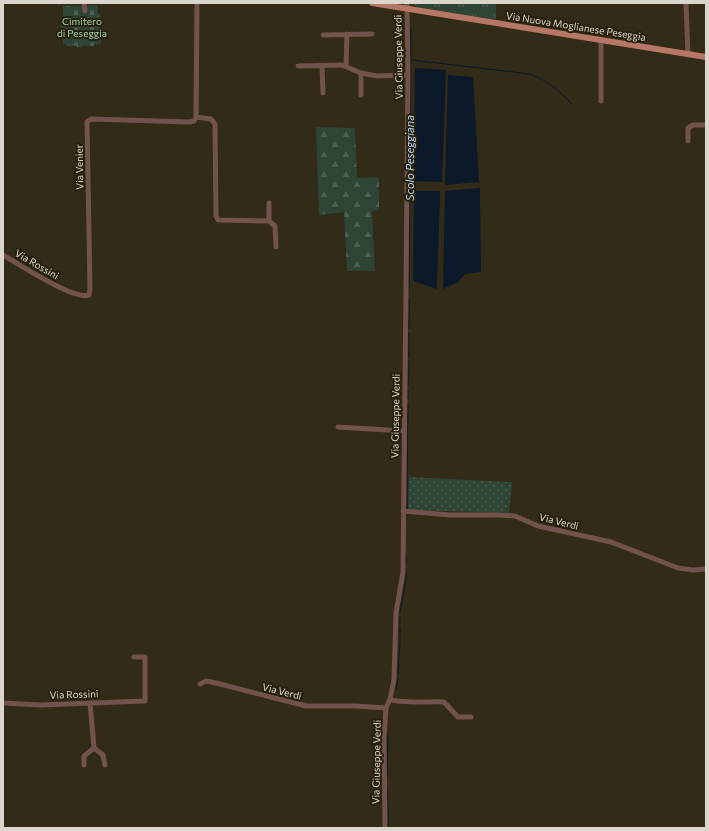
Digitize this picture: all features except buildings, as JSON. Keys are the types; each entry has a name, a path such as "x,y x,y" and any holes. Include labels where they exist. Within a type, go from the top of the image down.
{"main road":[{"name":"Via Nuova Moglianese Peseggia","path":"372,3 407,6 601,41 706,57"}],"street":[{"path":"84,3 84,11"},
{"path":"197,3 196,117 211,118 215,124 216,216 218,220 269,221 275,226 276,247"},
{"path":"686,3 688,55"},
{"name":"Via Giuseppe Verdi","path":"385,828 384,736 386,708 390,699 394,680 396,613 403,572 408,75 407,6"},
{"path":"323,34 372,34"},
{"path":"346,66 347,34"},
{"path":"601,41 601,101"},
{"path":"298,66 342,65 360,73 377,76 408,75"},
{"path":"322,66 323,93"},
{"path":"360,73 361,95"},
{"name":"Via Venier","path":"61,288 72,293 85,296 89,295 86,127 89,120 190,122 194,121 196,117"},
{"path":"688,141 688,128 693,125 706,125"},
{"path":"269,203 269,221"},
{"name":"Via Rossini","path":"3,255 61,288"},
{"path":"338,427 404,431"},
{"name":"Via Verdi","path":"403,511 450,515 515,516 538,526 611,542 678,568 694,570 706,569"},
{"name":"Via Rossini","path":"3,703 41,705 146,701 145,657 134,657"},
{"name":"Via Verdi","path":"200,684 206,682 216,683 306,706 356,706 386,708"},
{"path":"390,699 408,702 444,702 458,717 471,717"},
{"path":"90,703 94,748 104,755 105,765"},
{"path":"84,765 84,756 94,748"}],"green space":[{"path":"413,3 496,3 496,20 417,7"},
{"name":"Cimitero di Peseggia","path":"98,5 98,14 100,14 101,44 82,47 66,46 66,44 63,45 61,26 63,26 63,6"},
{"path":"316,127 355,128 357,178 379,177 379,210 372,211 375,271 347,271 344,212 319,215"},
{"path":"409,477 512,482 509,513 408,510"}],"water":[{"path":"415,68 446,70 442,182 414,181"},
{"path":"448,75 473,77 479,182 445,185"},
{"path":"480,188 481,272 465,274 458,282 443,289 445,191"},
{"path":"414,191 440,191 437,289 413,281"}],"waterway":[{"name":"Scolo Peseggiana","path":"409,288 411,27"},
{"path":"412,60 530,74 553,86 572,104"},
{"name":"Scolo Peseggiana","path":"409,299 409,329"},
{"name":"Scolo Peseggiana","path":"409,333 409,358"},
{"name":"Scolo Peseggiana","path":"408,386 409,361"},
{"name":"Scolo Peseggiana","path":"408,390 408,398"},
{"name":"Scolo Peseggiana","path":"407,509 408,405"},
{"name":"Scolo Peseggiana","path":"406,514 406,521"},
{"name":"Scolo Peseggiana","path":"406,554 406,564"},
{"name":"Scolo Peseggiana","path":"400,612 406,580 406,569"},
{"name":"Scolo Peseggiana","path":"400,617 400,623"},
{"name":"Scolo Peseggiana","path":"398,675 400,627"},
{"name":"Scolo Peseggiana","path":"396,690 398,678"},
{"name":"Scolo Peseggiana","path":"387,777 388,736"},
{"name":"Scolo Peseggiana","path":"387,787 389,828"}]}
